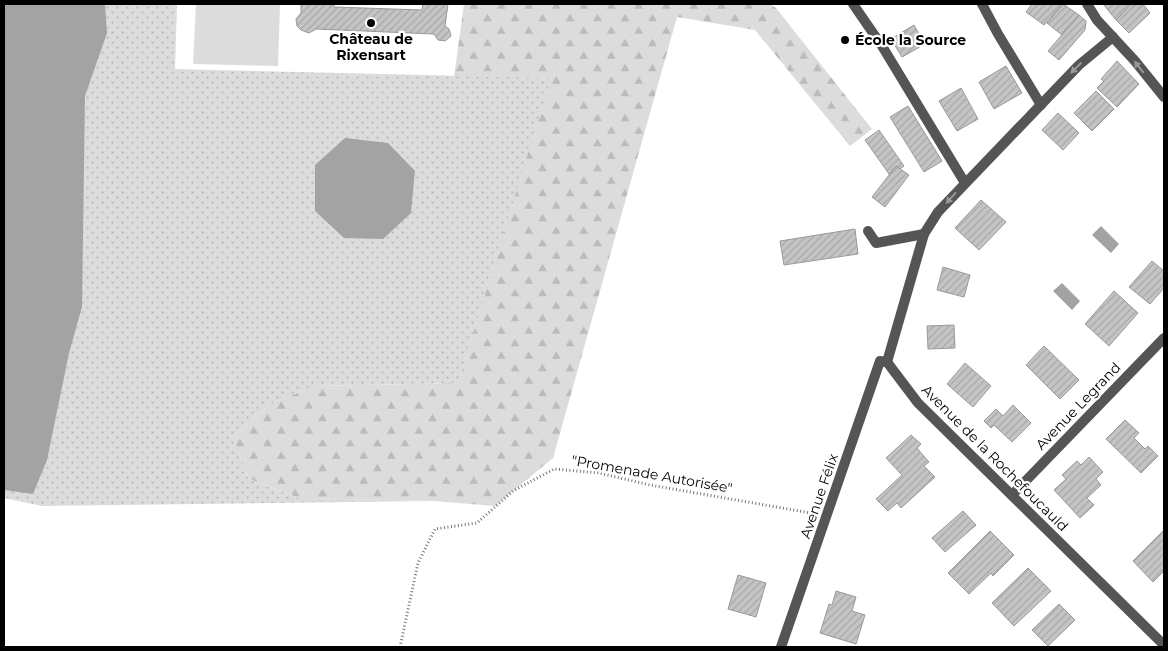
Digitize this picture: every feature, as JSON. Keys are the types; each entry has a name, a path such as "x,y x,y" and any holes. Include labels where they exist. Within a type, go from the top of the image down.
{"street":[{"path":"853,4 891,60 964,183"},
{"path":"982,4 1041,105"},
{"path":"1086,4 1097,20 1164,97"},
{"path":"887,362 924,234 938,212 1079,65 1113,37"},
{"path":"868,231 876,243 924,234"},
{"name":"Avenue Legrand","path":"1012,495 1164,338"},
{"name":"Avenue Félix","path":"781,647 880,361 887,362"},
{"name":"Avenue de la Rochefoucauld","path":"887,362 918,403 1164,646"}],"path":[{"name":"\"Promenade Autorisée\"","path":"400,647 418,563 435,529 477,523 513,491 554,469 599,473 650,486 826,516"}],"green space":[{"path":"4,4 177,4 175,69 551,78 458,383 314,386 270,404 233,437 249,479 299,498 434,501 42,506 4,498"},
{"path":"196,4 280,4 278,66 193,64"},
{"path":"464,4 770,4 776,8 872,129 850,146 755,30 677,17 553,458 495,506 434,501 299,498 249,479 233,437 270,404 314,386 458,383 550,78 454,77"}],"shaded area":[{"path":"4,4 105,4 107,33 85,96 82,307 69,353 47,460 33,494 4,490"},
{"path":"345,138 388,143 415,171 411,213 383,239 344,238 315,211 315,165"},
{"path":"1101,226 1119,244 1111,253 1092,235"},
{"path":"1062,283 1080,301 1072,310 1053,291"}],"building":[{"name":"Château de Rixensart","path":"301,4 334,4 334,7 422,10 423,4 448,4 445,26 449,29 451,36 445,41 438,40 434,34 316,29 309,33 297,26 296,19 301,13"},
{"path":"1032,4 1063,4 1044,25 1026,12"},
{"path":"1063,4 1079,15 1062,35 1047,23"},
{"path":"1103,4 1131,4 1116,20"},
{"path":"1131,4 1143,4 1150,13 1129,33 1116,20"},
{"path":"1079,15 1086,21 1085,30 1059,60 1048,51"},
{"path":"914,25 925,44 902,57 891,39"},
{"path":"1117,61 1139,84 1117,107 1097,88 1104,81 1101,79"},
{"path":"1006,66 1022,93 994,109 979,82"},
{"path":"961,88 978,119 957,131 939,101"},
{"path":"1096,91 1114,109 1092,131 1074,113"},
{"path":"908,106 942,161 924,172 890,117"},
{"path":"1058,113 1079,133 1063,150 1042,130"},
{"path":"879,130 904,166 900,169 896,166 889,174 865,140"},
{"path":"896,166 909,175 885,207 872,197"},
{"path":"981,200 1006,222 979,250 955,228"},
{"path":"855,229 858,254 784,265 780,241"},
{"path":"1152,261 1164,271 1164,288 1150,304 1129,287"},
{"path":"943,267 970,275 964,297 937,290"},
{"path":"1114,291 1138,313 1109,346 1085,324"},
{"path":"954,325 955,348 928,349 927,326"},
{"path":"1044,346 1079,380 1060,399 1026,365"},
{"path":"965,363 991,386 973,407 947,384"},
{"path":"1013,405 1031,423 1012,442 994,425 991,428 984,421 996,409 1003,416"},
{"path":"1125,420 1139,433 1134,438 1145,449 1148,446 1158,456 1141,473 1106,439"},
{"path":"911,435 921,444 917,448 929,462 924,466 935,477 901,508 897,503 888,511 876,499 902,475 886,458"},
{"path":"1089,457 1103,472 1096,479 1101,485 1087,498 1094,505 1080,518 1054,490 1066,479 1062,475 1077,461 1081,465"},
{"path":"963,511 976,525 945,552 932,538"},
{"path":"1164,530 1164,571 1153,582 1133,561"},
{"path":"990,531 1014,555 993,576 991,573 969,594 948,573"},
{"path":"1028,568 1051,591 1014,626 992,603"},
{"path":"738,575 766,583 756,617 728,609"},
{"path":"836,591 856,597 852,611 865,615 856,644 820,633 829,604 832,605"},
{"path":"1059,604 1075,620 1048,646 1032,630"}],"place":[{"name":"Château de Rixensart","path":"371,23"},
{"name":"École la Source","path":"845,40"}]}
